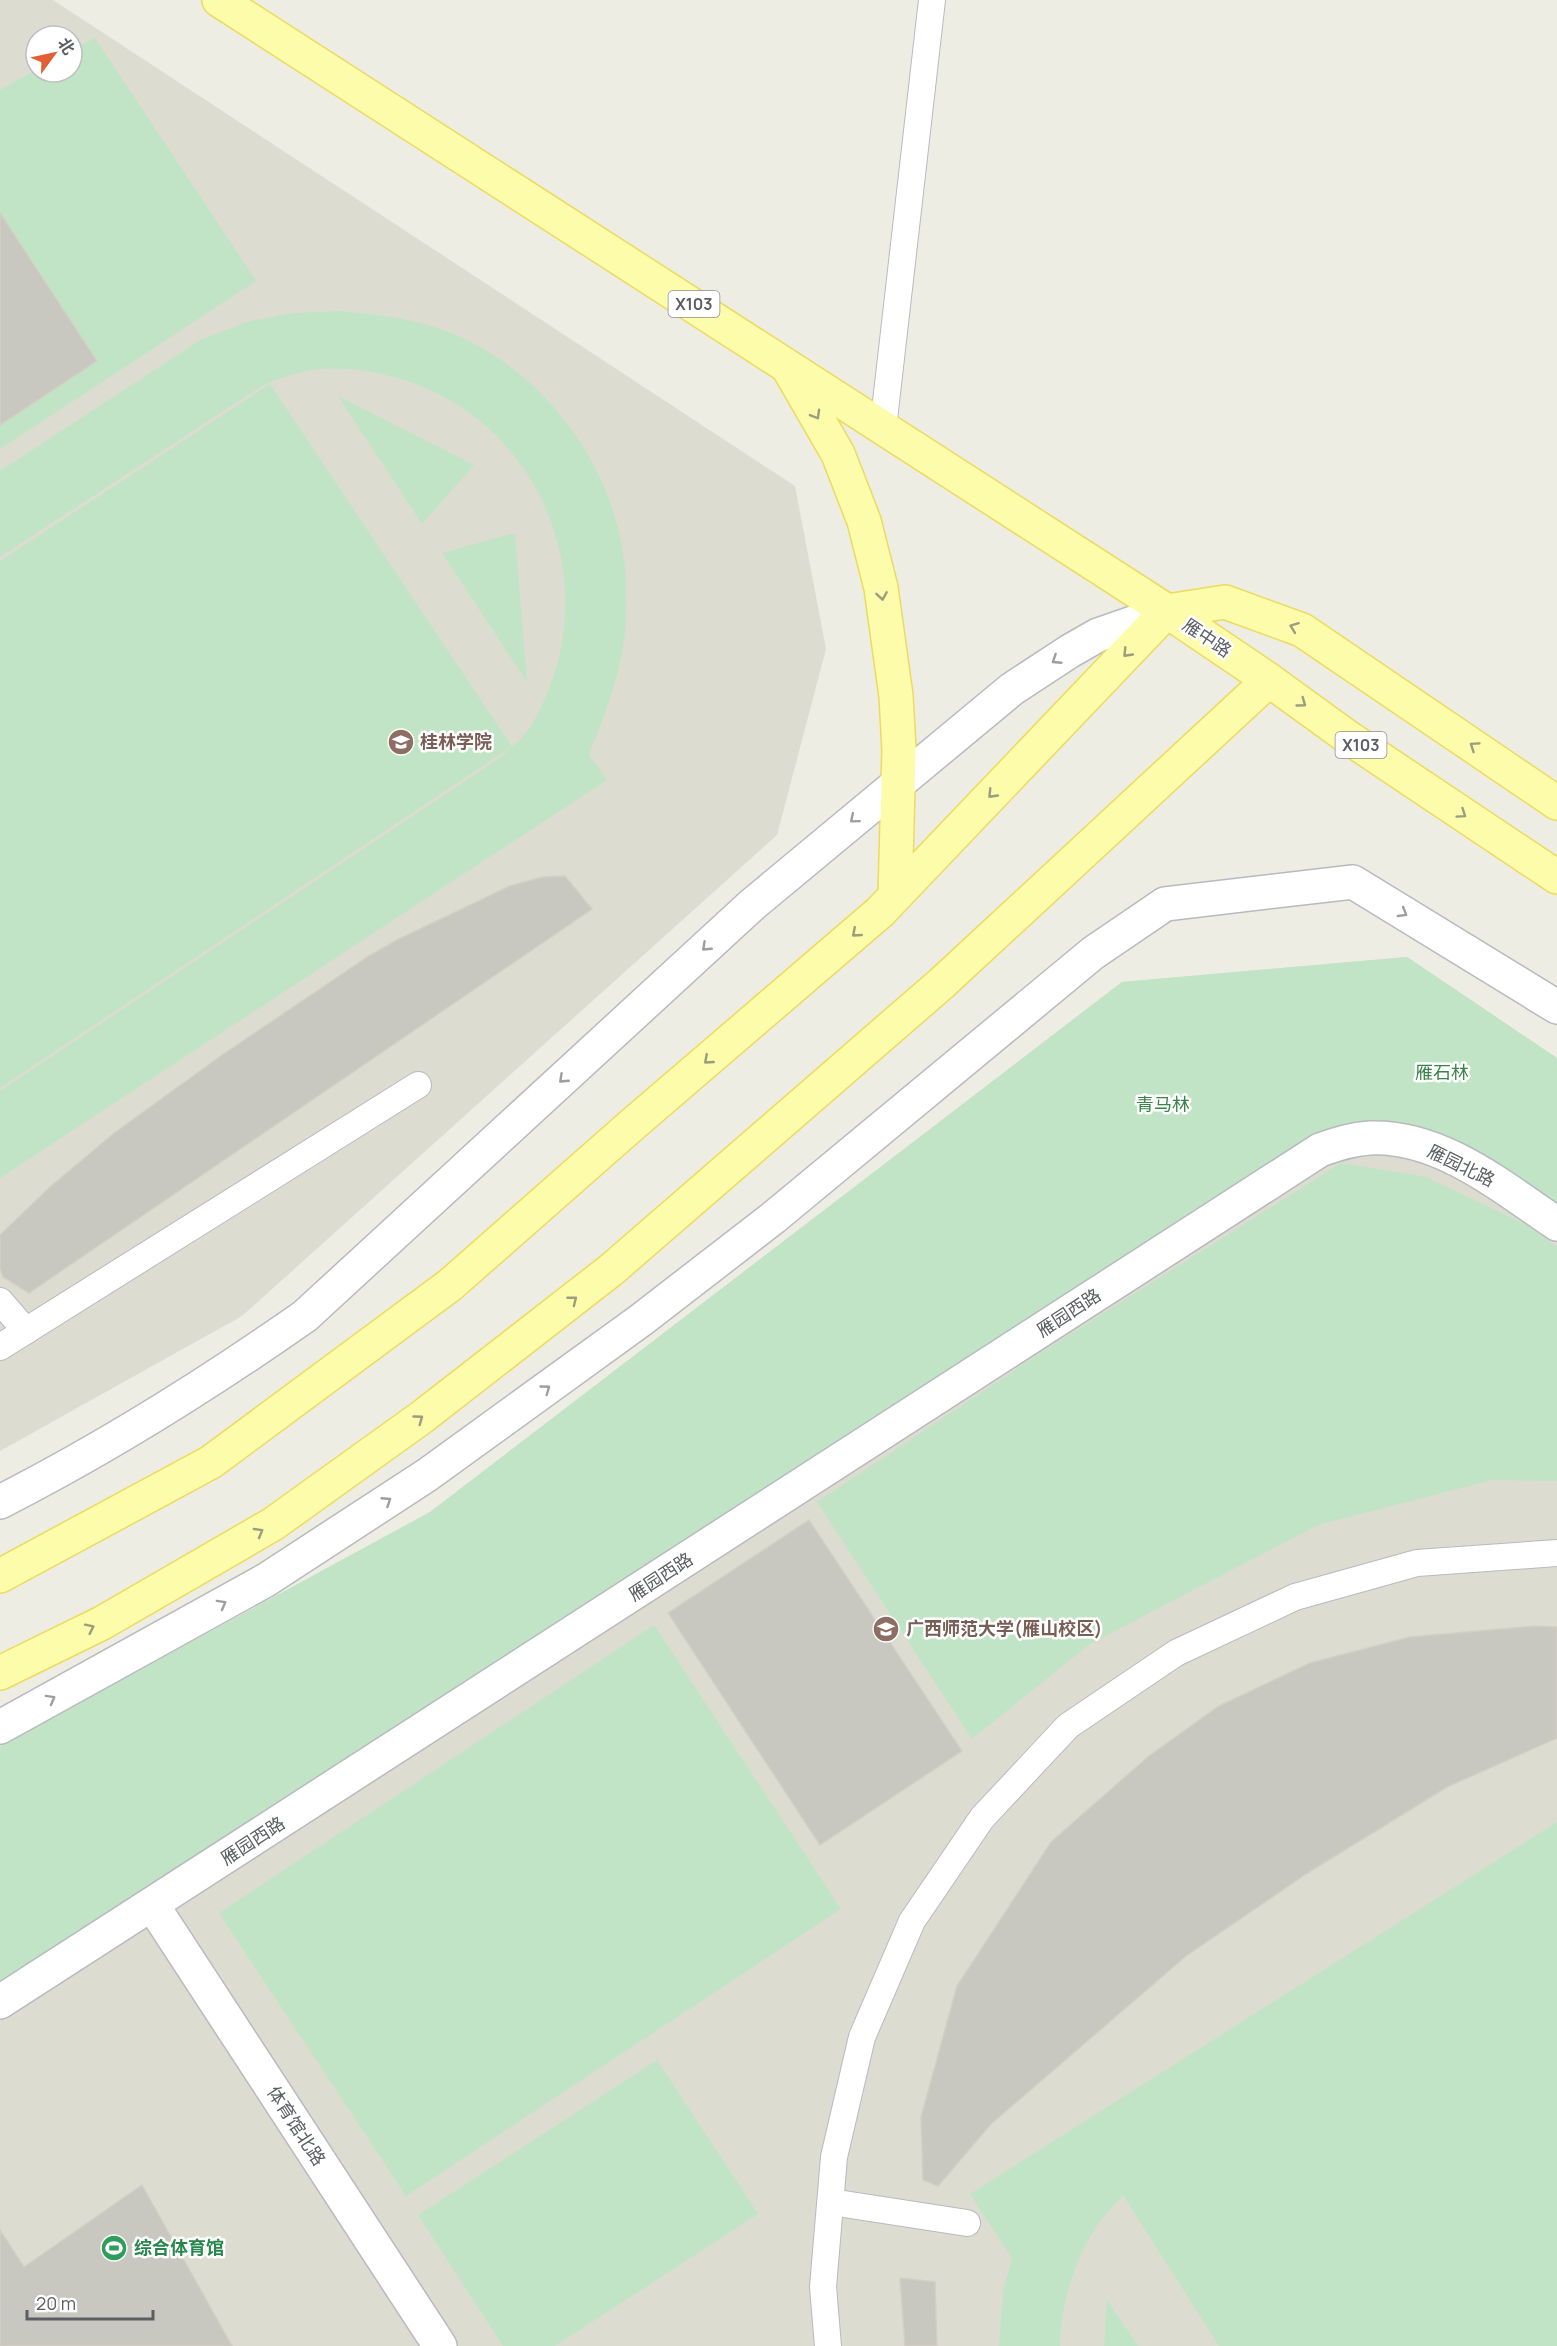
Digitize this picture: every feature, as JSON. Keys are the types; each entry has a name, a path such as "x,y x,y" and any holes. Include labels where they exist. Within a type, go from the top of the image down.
{"main road":[{"name":"X103","path":"219,0 1167,610"},
{"path":"786,364 838,454 864,521 881,588 896,696 899,750 895,896"},
{"name":"雁中路","path":"1167,610 1225,602 1302,630 1557,803"},
{"path":"0,1576 211,1462 450,1286 633,1124 880,912 1167,610"},
{"name":"雁中路","path":"1167,610 1349,738 1557,877"},
{"path":"0,1672 102,1623 273,1524 422,1417 610,1270 942,983 1269,680"}],"street":[{"path":"0,1502 51,1476 228,1369 305,1316 753,904 1011,689 1098,635 1167,610"},
{"path":"0,1727 266,1580 427,1475 660,1306 773,1218 1093,953 1165,904 1353,882 1557,1007"},
{"name":"雁园北路","path":"1320,1150 1344,1142 1371,1138 1399,1141 1425,1148 1449,1156 1486,1176 1557,1224"},
{"name":"雁园西路","path":"0,2002 153,1906 1320,1150"},
{"name":"体育馆北路","path":"153,1906 440,2346"}],"lane":[{"path":"883,428 932,0"},
{"path":"0,1347 418,1085"},
{"path":"0,1301 26,1330"},
{"path":"828,2346 823,2287 834,2157 862,2037 912,1921 982,1818 1068,1726 1176,1653 1294,1597 1417,1563 1557,1553"},
{"path":"831,2202 967,2223"}],"shaded area":[{"name":"桂林学院","path":"0,0 53,0 795,486 826,649 777,835 242,1316 0,1451"},
{"name":"广西师范大学(雁山校区)","path":"1407,957 1557,1058 1557,2346 0,2346 0,1746 430,1512 1122,982"}],"green space":[{"path":"95,38 256,281 0,449 0,90 24,77 24,84 84,84 84,44"},
{"path":"341,311 398,318 431,326 464,339 495,356 549,401 571,429 590,459 606,491 617,524 626,580 625,633 619,668 589,755 607,780 0,1178 0,1091 500,758 511,747 0,1088 0,561 270,384 512,747 532,724 546,696 553,677 564,629 564,582 556,535 538,492 512,453 479,420 439,394 393,377 358,370 325,369 293,374 260,387 0,557 0,471 202,339 250,321 295,313"},
{"path":"338,396 474,465 422,524"},
{"path":"515,533 527,682 442,553"},
{"name":"青马林","path":"1407,957 1557,1058 1557,1224 1486,1176 1344,1142 0,2002 0,1746 430,1512 1122,982"},
{"path":"1341,1163 1426,1177 1527,1225 1557,1247 1557,1481 1492,1480 1318,1525 1090,1644 972,1739 817,1502 1042,1352"},
{"path":"654,1625 841,1909 406,2196 219,1913"},
{"path":"1557,1822 1557,2346 1219,2346 1123,2195 1096,2227 1081,2254 1066,2300 1060,2346 999,2346 1003,2291 1012,2258 970,2194"},
{"path":"657,2060 758,2214 555,2346 503,2346 418,2215"},
{"path":"1107,2300 1138,2346 1104,2346"}],"building":[{"path":"0,213 97,361 0,425"},
{"path":"565,876 592,909 29,1293 3,1277 0,1268 0,1235 50,1187 113,1134 222,1055 369,956 397,940 510,886 543,877"},
{"path":"809,1520 962,1751 820,1845 668,1613"},
{"path":"1536,1626 1557,1627 1557,1738 1447,1787 1306,1874 1186,1956 991,2124 938,2186 923,2180 921,2117 957,1986 1051,1842 1149,1756 1219,1706 1310,1663 1410,1637"},
{"name":"综合体育馆","path":"142,2185 232,2346 0,2346 0,2230 24,2267"},
{"path":"900,2278 935,2282 937,2346 905,2346"}],"place":[{"name":"桂林学院","path":"401,742"},
{"name":"广西师范大学(雁山校区)","path":"886,1629"},
{"name":"综合体育馆","path":"114,2248"}],"park label":[{"name":"雁石林","path":"1442,1073"}]}
